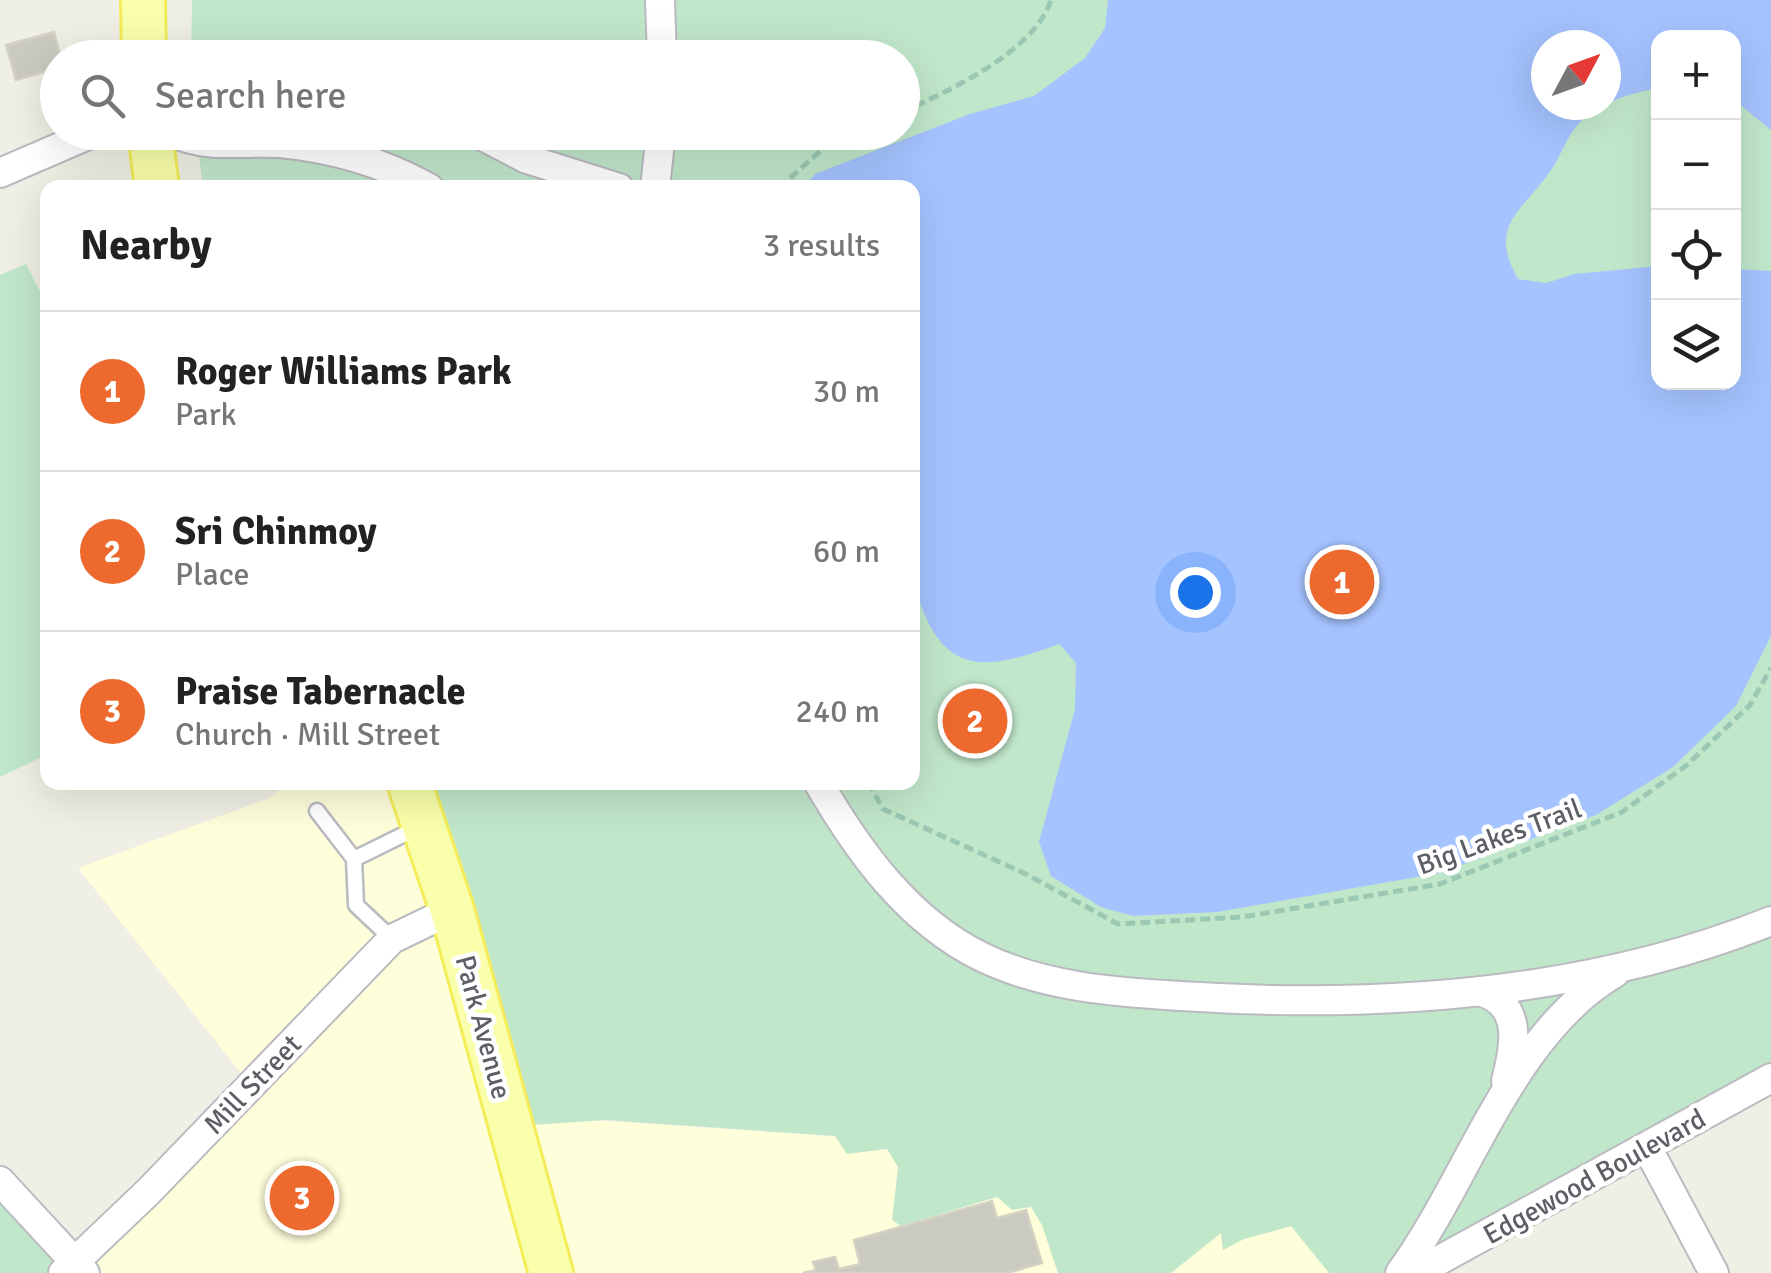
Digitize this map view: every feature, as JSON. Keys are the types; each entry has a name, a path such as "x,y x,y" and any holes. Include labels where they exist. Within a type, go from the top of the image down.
{"main road":[{"path":"143,0 144,40"},
{"path":"152,150 156,180"},
{"name":"Park Avenue","path":"412,790 452,910 548,1271"}],"street":[{"path":"660,0 661,40"},
{"path":"0,173 53,150"},
{"path":"320,150 388,167 413,180"},
{"path":"509,150 527,160 593,180"},
{"path":"656,180 659,150"},
{"path":"823,790 873,866 910,906 950,938 1015,971 1091,988 1216,998 1335,999 1479,992 1628,965 1714,943 1771,921"},
{"name":"Mill Street","path":"74,1269 392,939 452,910"},
{"path":"1400,1273 1437,1217 1498,1104 1572,1007 1628,965"},
{"path":"1479,992 1506,1008 1514,1029 1515,1044 1498,1104"},
{"name":"Edgewood Boulevard","path":"1416,1273 1771,1078"},
{"path":"1647,1147 1714,1273"},
{"path":"0,1181 74,1269"}],"lane":[{"path":"317,812 354,859 356,906 392,939"},
{"path":"354,859 424,825"}],"path":[{"path":"920,104 961,85 1012,49 1047,12 1051,0"},
{"path":"788,180 822,150"},
{"name":"Big Lakes Trail","path":"872,790 883,809 1026,874 1118,924 1178,924 1440,884 1622,812 1687,765 1750,705 1771,668"}],"shaded area":[{"path":"192,0 1771,0 1771,1085 1429,1273 1329,1273 1291,1226 1244,1239 1223,1250 1221,1233 1171,1273 1058,1273 1042,1225 1031,1207 1012,1210 997,1197 901,1226 892,1220 898,1167 887,1149 847,1154 835,1136 606,1120 516,1126 415,790 920,790 920,180 202,180 198,150 920,150 920,40 191,40"},
{"path":"26,264 40,291 40,758 0,777 0,275"},
{"path":"279,790 416,790 547,1117 1218,1162 1244,1239 1306,1223 1339,1273 85,1273 75,1262 256,1092 78,868 267,799"},
{"path":"0,1185 75,1262 63,1273 0,1273"}],"water":[{"path":"1108,0 1771,0 1771,130 1741,106 1741,30 1651,30 1651,90 1621,98 1621,30 1531,30 1531,120 1583,120 1513,218 1506,244 1518,279 1546,283 1575,274 1651,267 1651,390 1741,390 1741,269 1771,271 1771,636 1736,706 1673,767 1596,815 1440,873 1217,912 1133,916 1101,907 1051,876 1039,842 1075,709 1076,663 1059,644 1005,660 965,659 949,650 935,634 920,603 920,180 810,180 815,174 877,150 920,150 920,133 1034,96 1085,58 1105,28"}],"building":[{"path":"54,32 56,40 40,40 40,73 16,80 6,45"},
{"path":"992,1201 997,1218 1026,1210 1042,1263 1007,1273 803,1273 816,1270 813,1262 835,1257 839,1269 860,1264 854,1240"}],"place":[{"name":"Roger Williams Park","path":"1342,582"},
{"name":"Sri Chinmoy","path":"975,721"},
{"name":"Praise Tabernacle","path":"302,1198"}]}
